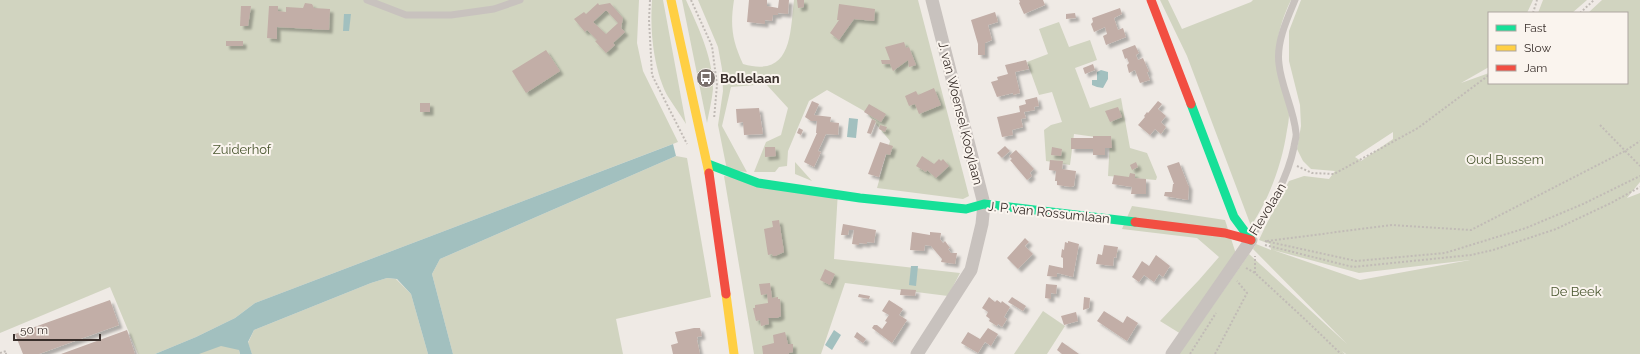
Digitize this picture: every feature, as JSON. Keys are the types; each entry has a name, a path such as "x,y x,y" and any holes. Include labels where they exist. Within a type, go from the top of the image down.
{"street":[{"path":"671,0 708,164 734,354"},
{"name":"J. van Woensel Kooylaan","path":"917,354 971,270 982,224 984,204 932,0"},
{"name":"Flevolaan","path":"1151,0 1234,217 1251,240"},
{"name":"J. P. van Rossumlaan","path":"708,164 758,183 852,197 966,209 984,204 1225,233 1251,240"},
{"path":"1172,354 1251,240"}],"lane":[{"path":"368,0 406,15 451,15 494,8 520,0"},
{"name":"Flevolaan","path":"1251,240 1272,204 1290,164 1296,134 1278,64 1280,41 1296,0"}],"path":[{"path":"650,0 649,20 652,75 687,145"},
{"path":"1532,12 1537,0"},
{"path":"1581,12 1594,0"},
{"path":"1290,164 1312,173 1334,174 1418,128 1488,76"},
{"path":"1600,126 1640,166"},
{"path":"1265,241 1392,225 1471,230 1625,151 1640,140"},
{"path":"1251,240 1265,241 1356,261 1445,253 1526,228 1583,204 1640,176"},
{"path":"1251,240 1353,267 1471,255 1493,250 1556,229 1640,187"},
{"path":"1255,254 1255,273 1341,354"},
{"path":"1214,354 1246,293 1237,281"},
{"path":"0,353 6,351 6,354"}],"green space":[{"name":"Zuiderhof","path":"0,0 639,0 637,43 643,71 678,142 255,303 235,318 196,337 155,354 138,354 110,287 0,333"},
{"path":"652,0 663,0 686,124 667,95 658,73 652,36"},
{"path":"682,0 686,0 696,22 711,66 713,89 707,123"},
{"path":"698,0 734,0 732,25 736,48 743,64 759,67 771,65 780,59 785,50 789,39 794,0 918,0 969,196 963,199 877,188 890,141 866,112 827,90 809,101 788,151 787,166 779,167 775,172 754,172 766,142 781,135 788,108 766,84 731,87 722,126 747,172 727,170 718,125 723,91 722,69 718,47"},
{"path":"1160,0 1168,0 1182,29 1253,0 1291,0 1280,29 1276,59 1279,79 1289,110 1285,143 1274,180 1264,204 1251,226 1187,56"},
{"path":"1301,0 1533,0 1527,12 1488,12 1488,68 1461,83 1488,73 1488,84 1628,84 1628,12 1589,12 1602,0 1640,0 1640,182 1627,198 1640,193 1640,354 1346,354 1342,351 1345,354 1179,354 1249,254 1347,344 1253,249 1256,244 1271,250 1270,244 1259,240 1289,181 1304,176 1329,179 1335,171 1311,169 1303,161 1297,149 1301,126 1300,105 1289,61 1289,31","holes":["1393,132 1393,139 1361,161 1355,157","1273,250 1359,273 1470,260 1360,280"]},
{"path":"1543,0 1587,0 1573,12 1538,12"},
{"path":"1059,22 1069,47 1090,40 1097,60 1075,68 1090,108 1121,98 1130,148 1147,153 1157,177 1156,180 1108,176 1110,139 1074,134 1070,165 1046,161 1044,130 1051,125 1062,122 1052,92 1039,95 1027,62 1048,54 1039,29"},
{"path":"676,156 687,158 711,297 616,319 623,354 453,354 432,274 440,259"},
{"path":"795,162 812,181 795,174"},
{"path":"724,176 838,191 834,259 960,273 948,296 845,283 821,354 754,354"},
{"path":"1132,206 1225,220 1236,254 1181,334 1160,321 1219,257 1197,238 1122,229"},
{"path":"387,278 396,279 411,294 428,354 252,354 248,343 254,330"},
{"path":"1043,311 1065,326 1047,354 1014,354"},
{"path":"236,340 240,354 196,354"}],"water":[{"path":"344,14 351,14 349,31 343,31"},
{"path":"1101,70 1108,72 1108,79 1103,88 1092,85 1092,80 1097,80 1097,72"},
{"path":"849,118 858,119 856,138 847,137"},
{"path":"673,144 676,156 440,259 432,274 453,354 428,354 411,294 397,279 387,278 254,330 248,342 252,354 240,354 239,350 221,346 199,354 155,354 196,337 235,318 255,303"},
{"path":"911,266 918,266 916,286 909,285"},
{"path":"834,330 841,335 832,350 825,345"}],"building":[{"path":"749,0 767,0 767,6 778,8 779,0 789,0 788,14 778,13 778,15 773,15 772,21 765,20 765,24 747,22"},
{"path":"797,0 804,0 804,7 798,8"},
{"path":"1019,0 1043,0 1045,5 1024,14"},
{"path":"305,3 312,4 314,8 330,9 329,30 277,27 277,39 267,38 269,6 278,6 278,11 286,12 286,7 303,8"},
{"path":"598,3 599,5 610,3 623,18 621,28 625,32 613,43 615,45 606,53 595,41 597,40 587,30 585,32 574,19 584,12 586,14","holes":["605,11 607,11 618,23 606,34 593,22"]},
{"path":"839,4 875,9 874,21 854,19 839,40 830,33 839,20 837,20"},
{"path":"241,6 251,6 248,26 240,26"},
{"path":"1120,8 1122,14 1114,18 1118,30 1123,28 1126,37 1106,45 1103,36 1107,34 1105,27 1094,32 1091,24 1093,22 1092,18"},
{"path":"995,12 998,22 988,25 992,40 985,43 985,55 978,55 978,44 971,20"},
{"path":"1075,13 1076,18 1066,19 1066,14"},
{"path":"226,41 243,41 243,46 226,46"},
{"path":"904,42 906,48 909,47 916,65 909,67 908,60 893,71 890,64 882,64 881,60 890,60 885,47"},
{"path":"1135,45 1139,53 1136,55 1138,60 1143,58 1149,72 1147,72 1150,80 1140,83 1135,70 1129,73 1127,65 1129,63 1127,58 1125,59 1122,50"},
{"path":"546,50 560,71 526,93 512,71"},
{"path":"1026,60 1029,69 1015,72 1020,93 997,97 991,82 998,80 997,77 1008,74 1005,65"},
{"path":"1093,64 1095,70 1085,74 1083,68"},
{"path":"934,88 941,105 919,114 915,104 909,106 905,96 916,91 918,95"},
{"path":"1037,97 1039,106 1034,107 1035,110 1024,112 1026,118 1021,119 1023,127 1012,130 1013,135 1002,137 997,117 1020,112 1019,106 1026,104 1025,100"},
{"path":"812,101 819,104 814,115 831,117 830,122 839,123 838,135 826,134 818,151 821,152 814,167 804,162 817,133 817,121 811,121 805,117"},
{"path":"1158,101 1162,104 1158,109 1166,116 1161,122 1166,127 1161,134 1155,129 1150,135 1138,125 1145,117 1144,116 1147,112 1148,113"},
{"path":"420,103 430,103 430,112 420,112"},
{"path":"869,104 886,114 881,122 864,112"},
{"path":"1118,107 1122,117 1110,122 1105,111"},
{"path":"759,108 763,134 744,135 743,122 737,123 736,109"},
{"path":"872,119 876,121 871,134 867,133"},
{"path":"880,125 887,127 885,132 879,129"},
{"path":"799,128 803,130 801,135 797,133"},
{"path":"1093,136 1111,136 1112,148 1105,148 1105,155 1093,155 1093,149 1071,149 1071,138 1093,138"},
{"path":"880,142 893,146 890,155 886,154 879,177 868,174"},
{"path":"1005,146 1010,151 1002,158 997,153"},
{"path":"765,147 775,147 776,156 765,157"},
{"path":"1052,147 1062,149 1061,156 1051,155"},
{"path":"1016,150 1034,169 1030,173 1032,176 1027,180 1010,160 1012,159 1009,156"},
{"path":"922,156 934,164 939,159 941,161 943,159 949,166 936,178 927,170 926,172 916,166"},
{"path":"1050,160 1063,161 1062,169 1076,171 1074,186 1057,185 1057,181 1055,181 1056,171 1049,170"},
{"path":"1136,162 1138,167 1132,170 1130,165"},
{"path":"1179,162 1189,186 1188,200 1164,196 1165,192 1172,192 1174,184 1167,166"},
{"path":"1130,173 1135,174 1135,178 1146,179 1146,194 1131,194 1132,187 1112,184 1114,175 1129,177"},
{"path":"779,220 784,252 775,256 772,254 768,255 764,229 773,227 772,221"},
{"path":"843,224 876,230 874,243 859,243 859,245 852,244 854,230 849,230 848,235 841,235"},
{"path":"912,232 930,235 930,232 941,233 940,239 943,243 945,241 950,248 948,249 951,253 957,253 955,264 941,262 942,259 931,246 925,245 924,251 910,250"},
{"path":"1025,238 1029,242 1025,246 1033,254 1018,269 1007,258"},
{"path":"1068,241 1079,244 1073,277 1057,273 1057,277 1047,276 1049,265 1063,268 1063,258 1061,257 1062,249 1064,250 1065,242 1068,243"},
{"path":"1104,245 1118,247 1116,258 1114,257 1113,266 1096,264 1098,254 1102,255"},
{"path":"1156,255 1170,266 1163,277 1159,274 1154,282 1144,275 1139,282 1132,277 1142,261 1149,266"},
{"path":"825,269 835,274 830,285 820,280"},
{"path":"770,283 772,298 778,297 778,299 780,299 781,316 777,318 768,318 769,324 761,326 760,320 756,321 753,308 755,308 755,305 768,303 767,294 761,295 759,284"},
{"path":"1046,284 1057,285 1056,294 1051,293 1051,299 1045,298"},
{"path":"901,289 916,290 915,296 900,295"},
{"path":"859,294 870,296 869,299 858,297"},
{"path":"989,297 995,302 997,300 1001,303 1002,301 1010,307 1004,317 1007,319 1002,327 989,321 990,319 986,316 988,312 982,308"},
{"path":"1012,297 1026,306 1023,311 1008,302"},
{"path":"1084,297 1090,298 1089,308 1083,310"},
{"path":"110,300 119,325 39,354 23,354 15,334"},
{"path":"889,300 903,309 899,315 907,320 892,343 872,328 874,325 877,325 882,329 887,322 885,321 889,315 882,311"},
{"path":"1104,311 1123,323 1127,316 1138,323 1127,341 1097,321"},
{"path":"1076,312 1078,321 1064,325 1061,316"},
{"path":"700,328 702,336 697,337 700,354 673,354 671,345 678,343 675,332"},
{"path":"988,328 998,334 991,346 985,342 978,353 961,343 968,332 980,339"},
{"path":"127,330 135,354 61,354"},
{"path":"785,332 788,344 793,344 793,352 789,354 763,354 762,346 774,343 773,335"},
{"path":"857,332 866,339 863,343 854,337"},
{"path":"1062,342 1079,354 1062,354 1057,350"}],"traffic: fast":[{"path":"1191,104 1234,217 1251,240"},
{"path":"708,164 758,183 860,198 966,209 984,204 1135,222"}],"traffic: slow":[{"path":"671,0 709,173"},
{"path":"726,294 734,354"}],"traffic: jam":[{"path":"1151,0 1191,104"},
{"path":"709,173 726,294"},
{"path":"1135,222 1225,233 1251,240"}],"place":[{"name":"Bollelaan","path":"706,78"}],"park label":[{"name":"Oud Bussem","path":"1505,159"},
{"name":"De Beek","path":"1576,291"}]}
